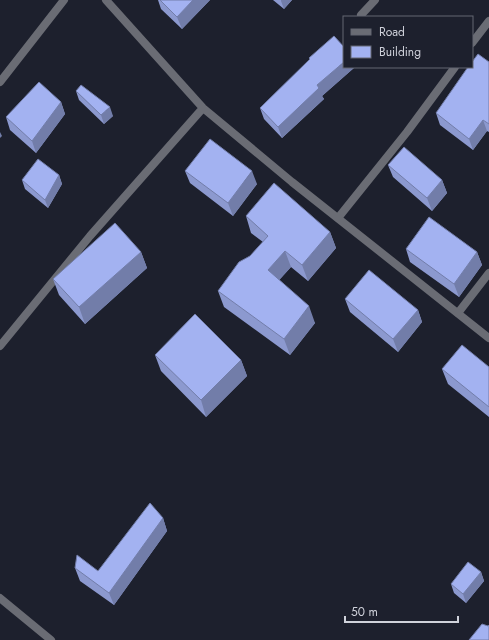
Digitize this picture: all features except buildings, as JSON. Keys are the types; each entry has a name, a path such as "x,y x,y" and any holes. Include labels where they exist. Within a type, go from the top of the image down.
{"street":[{"path":"0,82 64,0"},
{"path":"106,0 203,108 489,338"},
{"path":"361,15 375,0"},
{"path":"473,42 489,21"},
{"path":"338,218 407,132 453,68"},
{"path":"0,346 90,236 203,108"},
{"path":"458,313 489,273"},
{"path":"0,598 51,640"}]}
